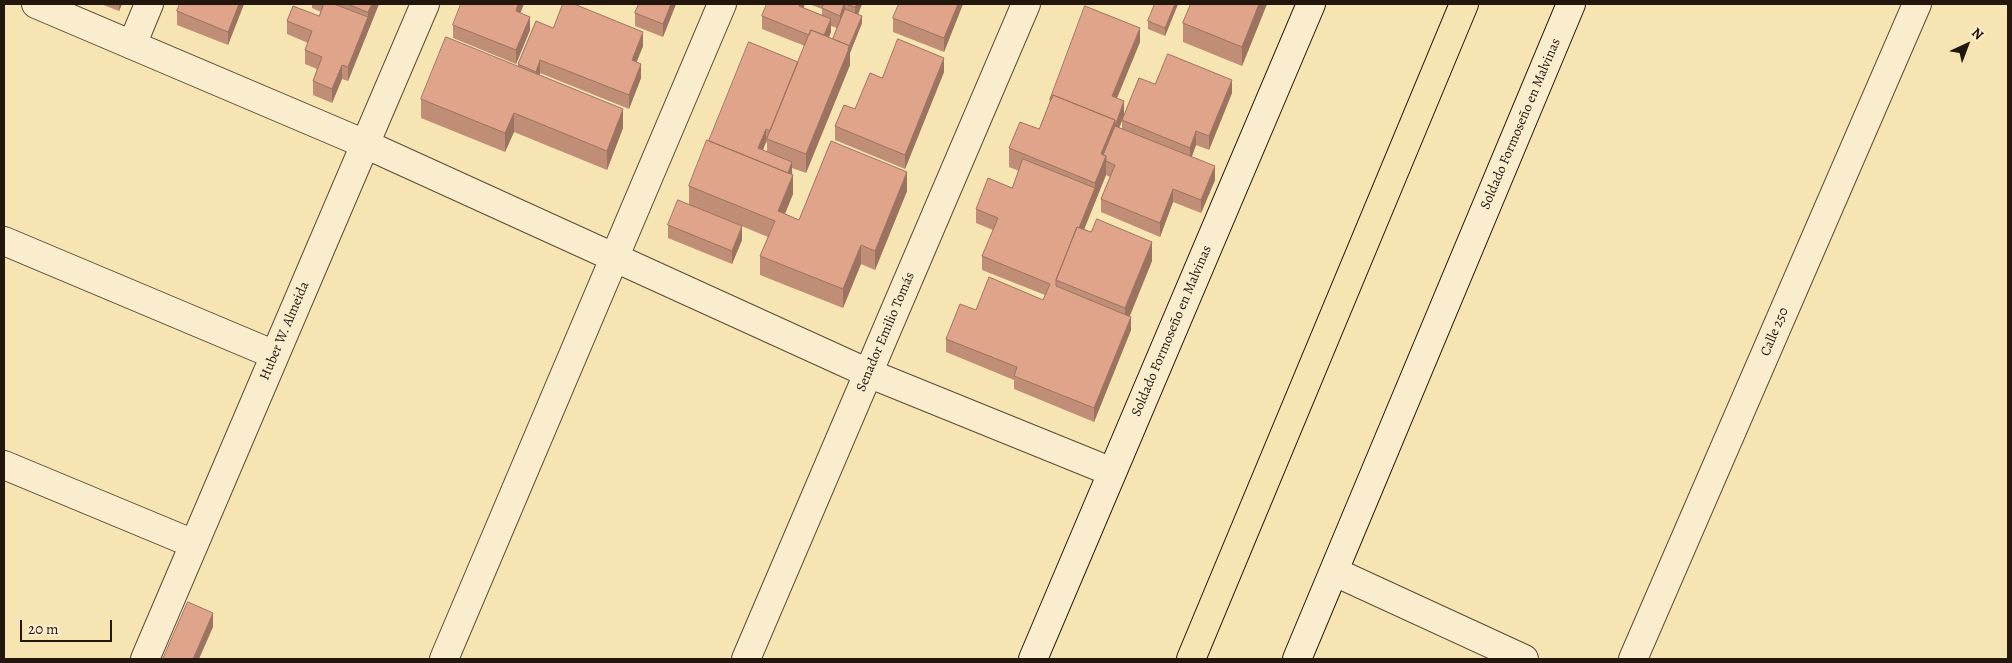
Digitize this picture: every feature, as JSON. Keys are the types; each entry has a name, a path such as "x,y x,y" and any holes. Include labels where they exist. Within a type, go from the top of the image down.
{"main road":[{"path":"1191,659 1464,4"}],"street":[{"path":"36,4 365,144 868,373 1112,472"},
{"path":"132,45 149,4"},
{"name":"Huber W. Almeida","path":"145,659 425,4"},
{"path":"444,659 722,4"},
{"name":"Senador Emilio Tomás","path":"746,659 1026,4"},
{"name":"Soldado Formoseño en Malvinas","path":"1033,659 1311,4"},
{"name":"Soldado Formoseño en Malvinas","path":"1297,659 1335,572 1570,4"},
{"name":"Calle 250","path":"1633,659 1917,4"},
{"path":"4,240 275,355"},
{"path":"4,466 194,544"},
{"path":"1335,572 1524,659"}],"building":[{"path":"180,4 239,4 228,32 177,11"},
{"path":"324,4 334,4 368,17 348,67 342,65 332,89 313,81 322,57 305,50 312,31 287,21 293,6 319,16"},
{"path":"348,4 372,4 368,12"},
{"path":"461,4 518,4 516,11 530,17 516,50 453,25"},
{"path":"563,4 574,4 643,32 632,60 641,64 629,95 540,60 536,72 518,64 536,21 553,28"},
{"path":"639,4 671,4 663,24 635,13"},
{"path":"767,4 800,4 799,6 831,19 824,35 811,30 809,35 762,16"},
{"path":"824,4 844,4 840,16 822,8"},
{"path":"899,4 958,4 944,38 893,18"},
{"path":"1155,4 1175,4 1165,28 1148,21"},
{"path":"1191,4 1259,4 1242,47 1183,23"},
{"path":"1085,6 1140,28 1112,96 1124,101 1115,126 1115,120 1053,95 1050,100"},
{"path":"845,9 862,16 849,46 833,39"},
{"path":"811,30 850,46 806,154 767,139"},
{"path":"446,37 623,109 607,151 514,113 505,133 421,99"},
{"path":"898,39 944,58 905,155 835,126 844,105 855,109 870,73 882,78"},
{"path":"749,42 798,62 770,131 766,129 758,148 792,162 788,173 709,141"},
{"path":"1168,54 1232,80 1209,136 1196,131 1190,148 1122,120 1139,78 1155,84"},
{"path":"1053,95 1115,120 1101,154 1106,156 1095,183 1009,148 1020,122 1039,129"},
{"path":"1115,126 1215,166 1201,200 1173,189 1160,223 1101,199 1115,165 1106,161 1106,156 1103,155"},
{"path":"707,140 793,175 778,211 799,220 831,141 907,172 875,251 861,245 843,289 760,256 775,221 689,186"},
{"path":"1023,159 1095,188 1056,280 1056,286 1131,317 1094,408 1014,376 1017,367 946,339 960,304 976,310 989,277 1043,300 1050,284 982,256 998,218 976,209 988,178 1012,188"},
{"path":"678,200 742,226 732,251 668,225"},
{"path":"1097,219 1152,242 1125,308 1056,280 1077,227 1091,232"},
{"path":"188,602 213,613 193,659 163,659"}]}
